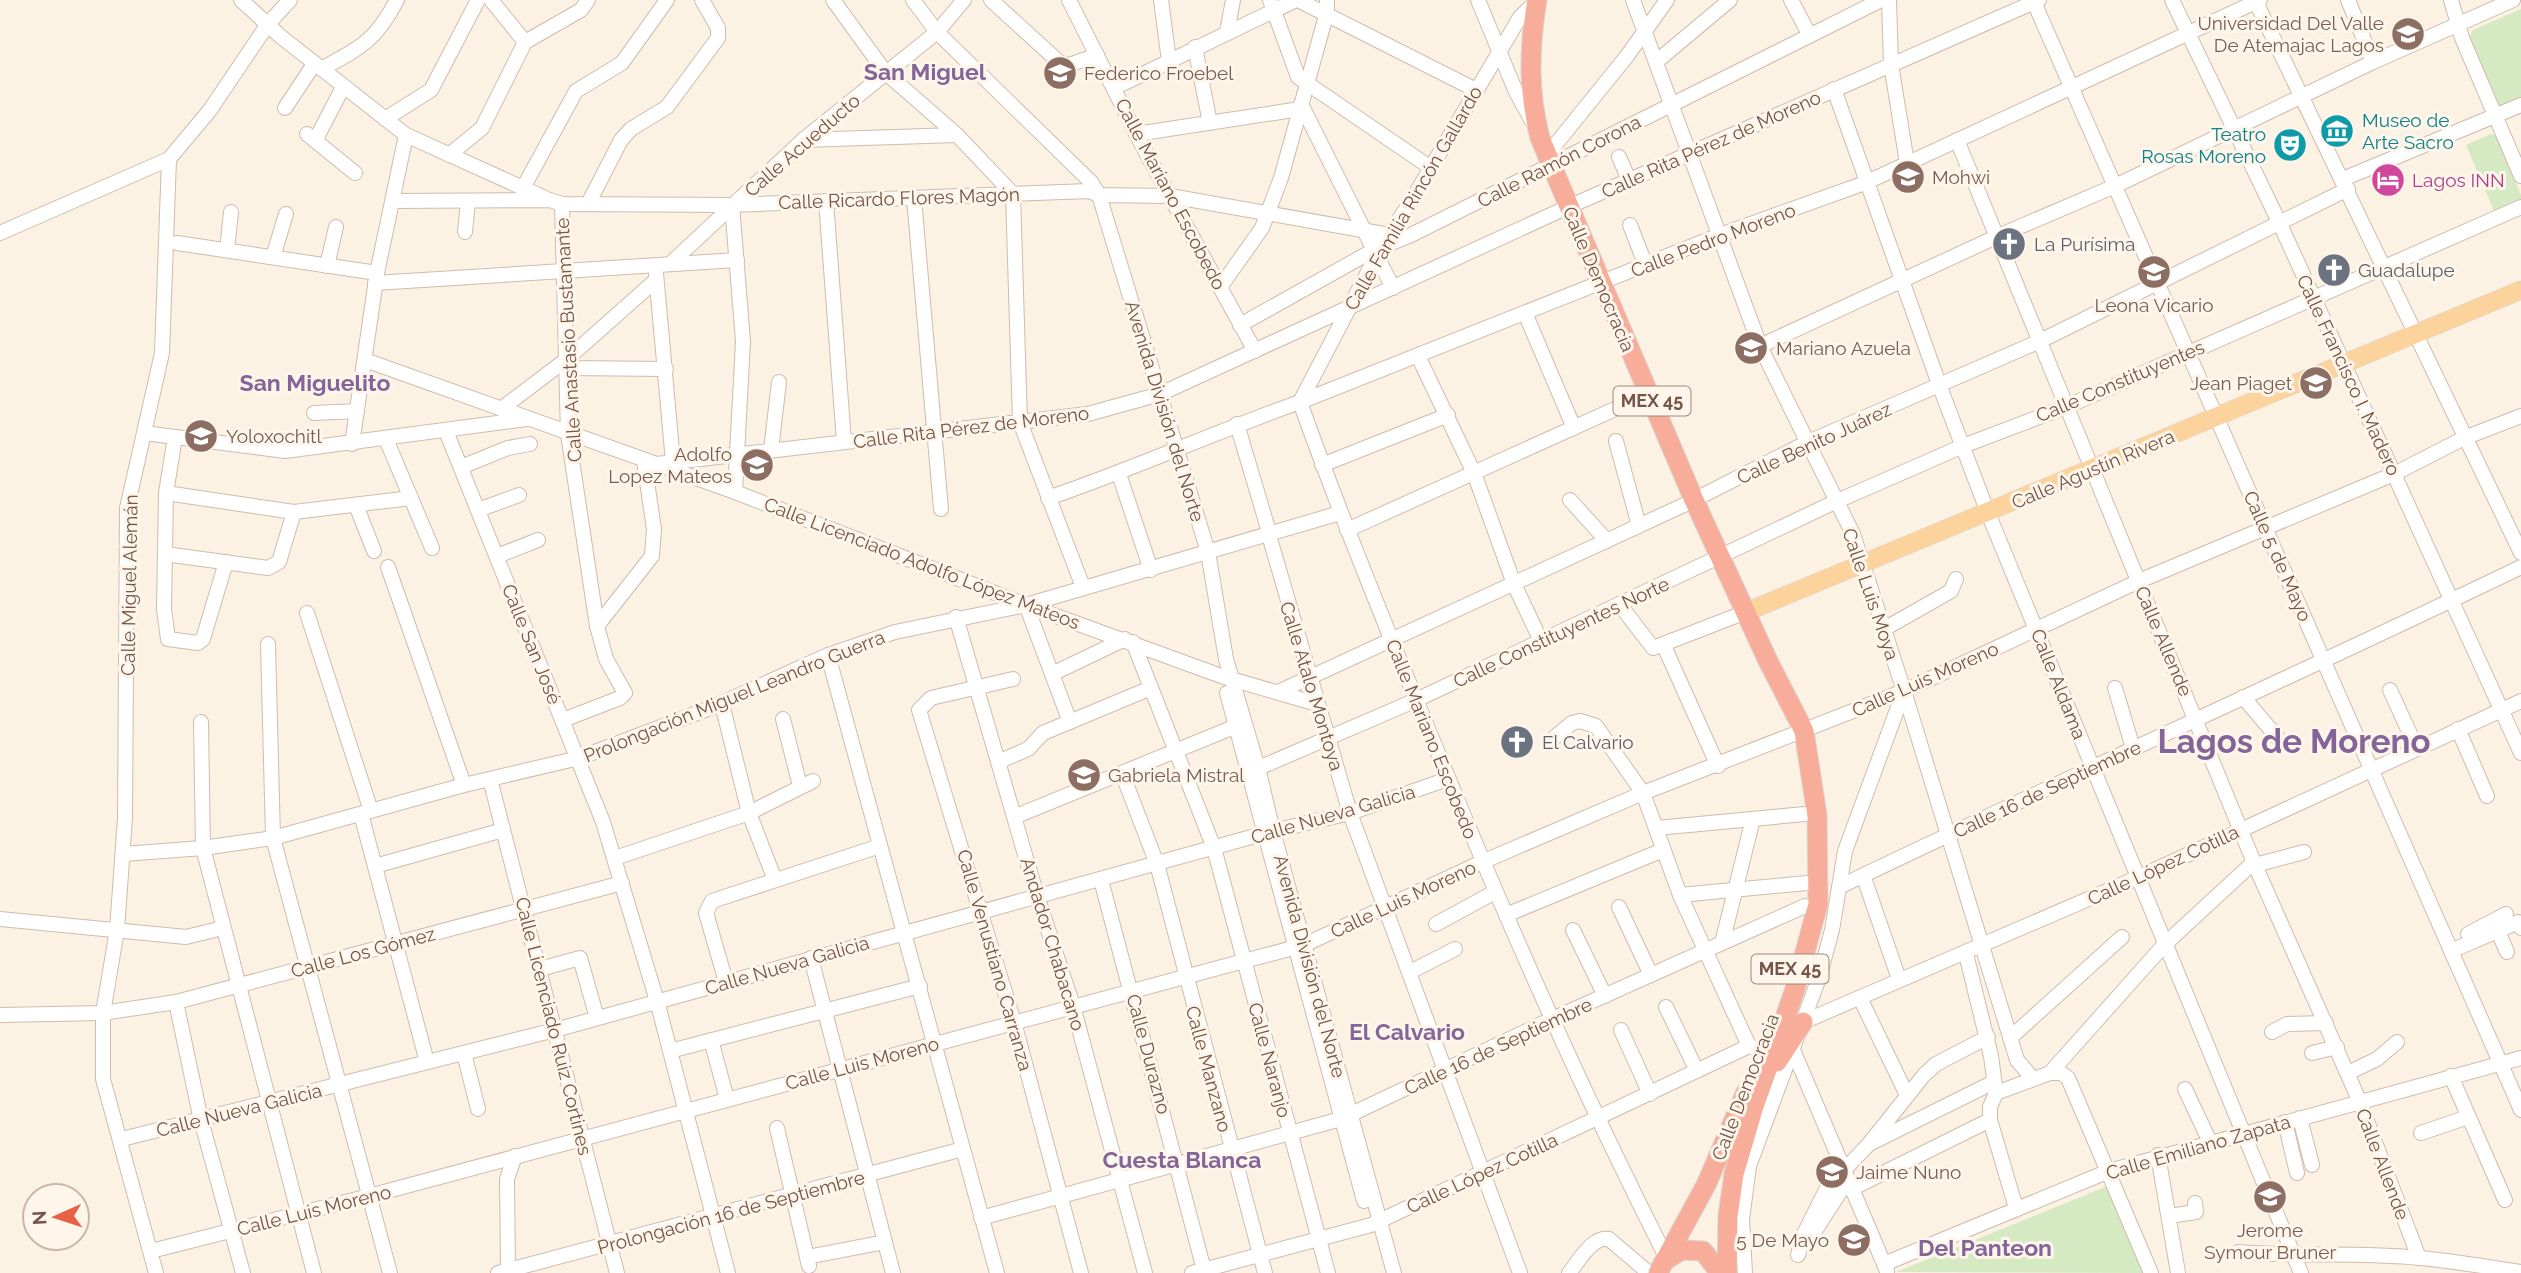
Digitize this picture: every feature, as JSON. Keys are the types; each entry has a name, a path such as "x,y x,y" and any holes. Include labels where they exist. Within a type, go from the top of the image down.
{"highway":[{"name":"Calle Democracia","path":"1537,0 1530,75 1531,104 1546,153 1694,500 1799,733 1817,814 1819,878 1794,1019 1754,1106"},
{"name":"Calle Democracia","path":"1658,1270 1706,1185 1755,1048 1799,941 1807,883 1799,733"},
{"path":"1754,1106 1755,1048 1794,1019"},
{"name":"MEX 45","path":"1727,1273 1728,1216 1734,1174 1754,1106"},
{"path":"1658,1270 1682,1250 1703,1251 1720,1273"}],"main road":[{"name":"Calle Agustín Rivera","path":"1746,611 2095,469 2521,290"}],"street":[{"path":"242,0 317,66 407,135 556,202"},
{"path":"0,233 169,159 210,110 268,24 290,0"},
{"path":"285,108 317,66 367,44 386,21 397,0"},
{"path":"385,119 431,90 478,0"},
{"path":"491,0 525,42"},
{"path":"449,155 482,128 525,42 581,10 588,0"},
{"path":"523,188 576,91 622,62 667,0"},
{"path":"587,204 621,140 631,129 667,107 718,38 718,28 702,0"},
{"path":"833,0 886,74 957,135 1013,194 1020,422 1083,587"},
{"name":"Avenida División del Norte","path":"901,0 1097,197 1208,552 1234,727 1253,770"},
{"name":"Avenida División del Norte","path":"913,0 934,35"},
{"name":"Calle Acueducto","path":"671,263 803,140 934,35 964,0"},
{"path":"991,0 1060,63 1069,65 1097,55"},
{"name":"Calle Mariano Escobedo","path":"1069,0 1136,134 1255,351"},
{"path":"1161,0 1169,61"},
{"path":"1227,32 1233,0"},
{"path":"1114,88 1227,32 1271,5 1297,0 1327,6 1476,90"},
{"path":"1478,0 1516,92 1546,153 1667,0"},
{"name":"Calle Familia Rincón Gallardo","path":"1300,402 1384,245 1499,50 1520,17 1537,0"},
{"name":"Calle Luis Moya","path":"1633,0 1760,346 1853,534 2017,1060 2033,1079"},
{"path":"1656,62 1730,0"},
{"path":"1791,0 1809,34"},
{"name":"Calle Ramón Corona","path":"1240,325 1546,153 1671,104 1881,0"},
{"path":"1889,0 1891,64 1907,163"},
{"name":"Calle Francisco I. Madero","path":"2172,0 2280,224 2521,752"},
{"path":"2348,0 2373,62"},
{"path":"2451,0 2460,23 2462,38 2521,176"},
{"path":"1760,346 1996,237 2115,186 2373,62 2513,0"},
{"name":"Calle Rita Pérez de Moreno","path":"651,463 1088,414 1160,394 1568,207 2036,1"},
{"name":"Calle 5 de Mayo","path":"2036,1 2521,1110"},
{"path":"2257,1 2521,553"},
{"name":"Calle Pedro Moreno","path":"1048,498 1178,451 1237,424 1418,356 1720,235 1865,183 2073,89 2257,1"},
{"path":"1271,5 1298,77 1431,168"},
{"path":"1221,286 1262,228 1301,107 1327,6"},
{"path":"1195,47 1210,123"},
{"path":"344,87 311,138 355,173"},
{"name":"Calle Aldama","path":"1834,89 1865,183 1988,513 2164,945 2246,1133 2301,1273"},
{"name":"Calle Benito Juárez","path":"1278,692 1639,526 1806,443 1940,387 2040,341 2280,224 2345,184 2521,105"},
{"path":"1136,134 1301,107"},
{"path":"1301,107 1367,233 1384,245 1393,288"},
{"path":"352,444 376,278 407,135"},
{"path":"803,140 957,135"},
{"name":"Calle Allende","path":"1957,140 2095,469 2241,830 2348,1073 2419,1258"},
{"path":"1619,157 1629,180"},
{"name":"Calle Miguel Alemán","path":"156,1273 122,1139 103,1079 103,1013 117,930 123,854 127,508 162,353 169,159"},
{"name":"Calle Ricardo Flores Magón","path":"393,201 732,205 1013,194 1170,196 1367,233"},
{"path":"914,198 932,430 941,509"},
{"path":"827,201 844,442"},
{"path":"465,232 468,202"},
{"name":"Calle Anastasio Bustamante","path":"556,202 564,271 568,434 597,626 606,659 625,693 620,698 563,720"},
{"path":"732,205 743,341 735,492"},
{"name":"Calle Constituyentes","path":"1721,557 1835,502 1963,446 2068,405 2521,207"},
{"path":"227,250 231,212"},
{"path":"273,257 286,214"},
{"path":"1630,225 1646,266"},
{"path":"327,265 336,227"},
{"path":"177,243 327,265 376,278 564,271 737,260"},
{"path":"655,264 673,462"},
{"path":"501,409 567,363 656,280"},
{"path":"1525,313 1574,428"},
{"path":"1418,356 1474,473 1514,584 1541,641"},
{"name":"Calle Licenciado Adolfo López Mateos","path":"365,360 735,492 1228,678 1317,704"},
{"path":"567,363 666,369"},
{"path":"771,450 779,382"},
{"path":"1347,530 1634,400"},
{"name":"Calle Mariano Escobedo","path":"1300,402 1340,513 1414,701 1658,1270"},
{"path":"314,413 357,411"},
{"path":"1322,465 1448,415"},
{"name":"Calle Luis Moreno","path":"150,1251 369,1196 1299,946 1482,862 1643,793 1718,766 1904,691 2139,581 2394,474 2464,438 2521,416"},
{"path":"144,433 285,451 528,419"},
{"name":"Calle Atalo Montoya","path":"1237,424 1309,680 1350,813 1520,1273"},
{"name":"Calle San José","path":"446,431 579,758 615,858 657,1000 728,1273"},
{"path":"175,438 166,493 164,609 166,636 170,640 198,643 203,639 226,562"},
{"path":"386,439 432,548"},
{"path":"1616,441 1639,526"},
{"path":"461,467 508,449 530,444"},
{"path":"597,626 652,556 654,529 651,463"},
{"path":"1119,474 1151,570"},
{"path":"166,493 294,512 411,498"},
{"path":"478,510 519,495"},
{"path":"1570,500 1607,541"},
{"path":"356,505 373,551"},
{"path":"165,554 274,566 279,562 294,512"},
{"name":"Prolongación Miguel Leandro Guerra","path":"123,854 203,848 273,838 464,785 579,758 722,704 828,654 895,632 1026,604 1151,570 1268,532 1340,513"},
{"path":"497,556 538,540"},
{"name":"Calle Constituyentes Norte","path":"1253,770 1414,701 1721,557"},
{"path":"388,567 464,785"},
{"name":"Calle 16 de Septiembre","path":"1839,887 2092,765 2197,720 2521,567"},
{"path":"1884,629 1951,591 1956,579"},
{"path":"1026,604 1070,722"},
{"path":"1620,605 1653,648 1664,646 1718,766"},
{"name":"Calle Agustín Rivera","path":"1664,646 1746,611"},
{"path":"307,613 366,812 375,866 427,1062"},
{"name":"Andador Chabacano","path":"956,617 1037,896 1073,1006 1145,1273"},
{"path":"1052,674 1129,640"},
{"name":"Calle Naranjo","path":"1129,640 1177,750 1214,848 1328,1273"},
{"path":"268,644 273,838 390,1273"},
{"path":"828,654 997,1273"},
{"name":"Avenida División del Norte","path":"1228,678 1346,1117 1376,1223 1394,1273"},
{"path":"976,689 1013,679"},
{"path":"998,762 1028,749 1043,733 1150,688"},
{"path":"2115,688 2133,748"},
{"name":"Calle Venustiano Carranza","path":"976,689 931,698 919,709 982,910 1081,1273"},
{"path":"2390,690 2417,748"},
{"path":"1745,1273 1742,1219 1748,1167 1793,1050 1794,1019 1832,930 1845,851 1904,691"},
{"path":"2243,697 2283,744"},
{"name":"Calle López Cotilla","path":"1794,1019 1860,998 1899,979 1966,954 2521,701"},
{"path":"722,704 749,813 775,880"},
{"path":"615,858 749,813 807,784 783,719"},
{"path":"1555,737 1580,720 1596,726 1643,793 1680,895 1755,1048"},
{"path":"201,722 203,848 314,1273"},
{"path":"1014,817 1234,727"},
{"path":"2458,729 2487,796"},
{"name":"Calle Manzano","path":"1122,773 1157,864 1184,977 1265,1273"},
{"name":"Calle Licenciado Ruiz Cortines","path":"490,779 617,1273"},
{"name":"Calle Nueva Galicia","path":"122,1139 555,1030 982,910 1101,880 1268,832 1350,813 1448,779"},
{"path":"1657,828 1805,814"},
{"path":"1722,943 1753,819"},
{"path":"375,866 503,830"},
{"path":"726,982 706,913 712,901 880,846"},
{"path":"1506,915 1663,850"},
{"path":"2050,1073 2164,945 2255,863 2304,852"},
{"path":"1863,875 1899,979"},
{"name":"Calle Durazno","path":"1101,880 1178,1164 1198,1271"},
{"name":"Calle Los Gómez","path":"0,1015 103,1013 176,1002 622,883"},
{"path":"1680,895 1807,883"},
{"path":"1436,924 1495,892"},
{"name":"Calle 16 de Septiembre","path":"981,1218 1346,1117 1550,1020 1805,906"},
{"path":"1619,907 1651,975"},
{"path":"2450,948 2506,914"},
{"path":"0,919 186,937 223,928"},
{"path":"2450,948 2518,922 2521,928"},
{"path":"1573,930 1605,996"},
{"path":"2498,931 2507,952"},
{"path":"2010,1038 2122,937"},
{"path":"1410,972 1455,949"},
{"path":"1966,954 1988,1037 1995,1087 1990,1120 2016,1208"},
{"path":"540,969 580,958 597,1018"},
{"path":"811,958 827,1010 893,1273"},
{"path":"670,1051 920,986"},
{"path":"1860,998 1907,1095"},
{"path":"176,1002 201,1120 243,1273"},
{"path":"1666,1007 1697,1071"},
{"path":"2272,1032 2287,1024 2326,1023"},
{"path":"1621,1030 1650,1094"},
{"path":"1847,1180 1868,1145 1907,1095 1936,1064 1988,1037"},
{"path":"711,1040 727,1099"},
{"path":"2348,1073 2377,1059 2397,1042"},
{"path":"2312,1053 2337,1047"},
{"name":"Calle López Cotilla","path":"1198,1271 1376,1223 1697,1071 1755,1048"},
{"path":"1793,1050 1886,1269"},
{"path":"464,1053 478,1109"},
{"name":"Calle Emiliano Zapata","path":"1886,1269 2016,1208 2109,1171 2158,1155 2521,1058"},
{"path":"1868,1145 1995,1087 2050,1073 2061,1073 2068,1078 2151,1273"},
{"path":"2451,1076 2505,1200"},
{"path":"2185,1089 2210,1142"},
{"path":"2421,1133 2468,1117"},
{"path":"2300,1118 2312,1165"},
{"path":"1796,1258 1804,1234 1827,1188 1990,1120"},
{"path":"2285,1122 2297,1173"},
{"path":"777,1128 808,1261 885,1242"},
{"name":"Prolongación 16 de Septiembre","path":"503,1272 869,1177 963,1149"},
{"path":"2158,1155 2178,1273"},
{"path":"503,1272 506,1190 515,1156"},
{"path":"2169,1216 2193,1215 2197,1211 2195,1203"},
{"name":"Avenida División del Norte","path":"1376,1223 1384,1273"},
{"path":"1573,1268 1596,1241 1609,1239 1658,1270"},
{"path":"2238,1252 2295,1257 2331,1254 2419,1258 2521,1272"}],"green space":[{"path":"2521,9 2521,103 2508,108 2497,107 2468,39 2473,30"},
{"path":"2491,134 2496,135 2521,195 2521,200 2494,211 2466,145"},
{"path":"2110,1185 2146,1273 1896,1272"}],"place":[{"name":"Universidad Del Valle De Atemajac Lagos","path":"2408,34"},
{"name":"Federico Froebel","path":"1060,73"},
{"name":"Museo de Arte Sacro","path":"2337,131"},
{"name":"Teatro Rosas Moreno","path":"2290,145"},
{"name":"Mohwi","path":"1908,177"},
{"name":"Lagos INN","path":"2388,180"},
{"name":"La Purísima","path":"2009,244"},
{"name":"Guadalupe","path":"2334,270"},
{"name":"Leona Vicario","path":"2154,272"},
{"name":"Mariano Azuela","path":"1751,348"},
{"name":"Jean Piaget","path":"2316,383"},
{"name":"Yoloxochitl","path":"201,436"},
{"name":"Adolfo Lopez Mateos","path":"757,465"},
{"name":"El Calvario","path":"1517,742"},
{"name":"Gabriela Mistral","path":"1084,775"},
{"name":"Jaime Nuno","path":"1832,1172"},
{"name":"Jerome Symour Bruner","path":"2270,1197"},
{"name":"5 De Mayo","path":"1854,1240"}],"district":[{"name":"San Miguel","path":"925,72"},
{"name":"San Miguelito","path":"315,383"},
{"name":"Lagos de Moreno","path":"2294,741"},
{"name":"El Calvario","path":"1407,1032"},
{"name":"Cuesta Blanca","path":"1182,1160"},
{"name":"Del Panteon","path":"1985,1248"}]}
